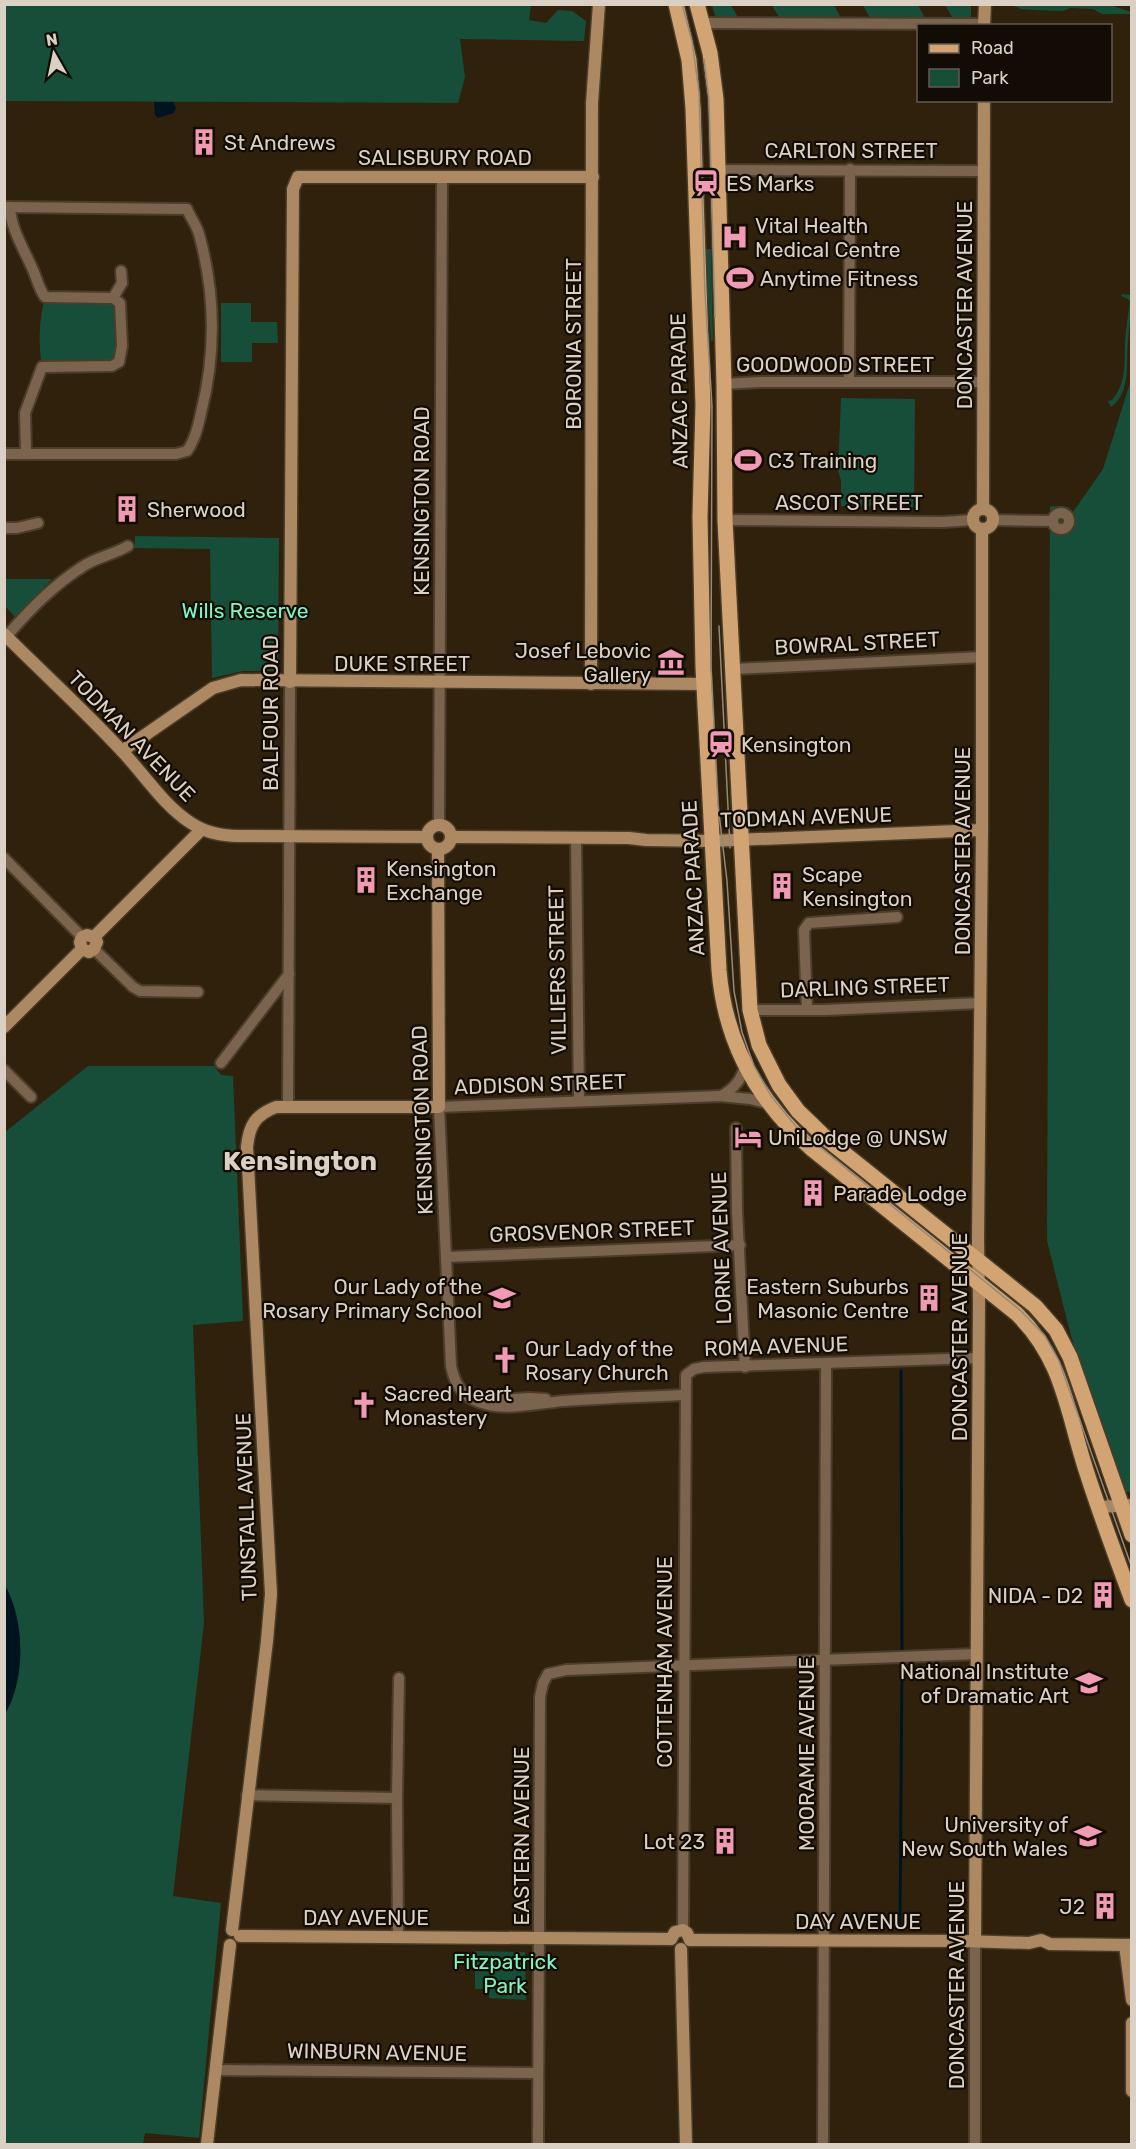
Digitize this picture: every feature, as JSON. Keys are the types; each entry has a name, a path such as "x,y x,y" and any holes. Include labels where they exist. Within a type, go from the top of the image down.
{"main road":[{"name":"ANZAC PARADE","path":"676,4 689,60 693,116 703,405 700,517 704,684 721,988 729,1026 767,1103 787,1126 813,1150 1017,1314 1038,1337 1057,1373 1087,1472 1131,1600"},
{"name":"ANZAC PARADE","path":"697,4 714,79 724,384 725,520 750,1010 755,1034 765,1060 779,1085 798,1111 829,1141 1035,1306 1049,1321 1070,1357 1126,1505 1131,1535"}],"street":[{"name":"BORONIA STREET","path":"591,684 592,103 600,4"},
{"path":"984,24 985,4"},
{"path":"703,23 917,25"},
{"name":"DONCASTER AVENUE","path":"983,509 984,102"},
{"path":"849,382 850,169"},
{"name":"CARLTON STREET","path":"717,170 984,171"},
{"name":"SALISBURY ROAD","path":"298,177 592,177"},
{"name":"BALFOUR ROAD","path":"288,1106 293,189 298,177"},
{"name":"KENSINGTON ROAD","path":"439,825 442,177"},
{"path":"4,454 176,454 187,451 192,443 207,390 212,333 207,271 198,232 187,209 7,207 14,230 45,297 113,298 120,303 122,346 119,362 112,366 42,367 25,413 26,453"},
{"path":"113,298 122,283 121,271"},
{"name":"GOODWOOD STREET","path":"724,384 983,382"},
{"path":"983,509 989,511 992,520 990,526 977,524 976,511 983,509"},
{"name":"ASCOT STREET","path":"725,520 977,524"},
{"path":"992,520 1053,521"},
{"path":"4,528 17,528 38,523"},
{"name":"DONCASTER AVENUE","path":"975,2145 982,830 982,657 977,524"},
{"path":"6,635 81,567 128,546"},
{"name":"TODMAN AVENUE","path":"6,635 122,751 160,796 186,820 201,830 228,836 427,837"},
{"name":"BOWRAL STREET","path":"734,669 982,657"},
{"name":"DUKE STREET","path":"122,751 213,688 242,681 704,684"},
{"path":"439,825 448,830 451,837 448,844 438,849 431,846 427,837 429,830 439,825"},
{"path":"4,1027 201,830"},
{"name":"TODMAN AVENUE","path":"451,837 711,841 982,830"},
{"name":"VILLIERS STREET","path":"576,838 579,1101"},
{"name":"KENSINGTON ROAD","path":"438,849 439,1107 453,1376 459,1389 472,1399 484,1403 529,1398 561,1401 685,1395"},
{"path":"4,858 133,987 140,991 198,992"},
{"path":"807,1009 804,930 809,923 897,917"},
{"path":"220,1063 289,974"},
{"name":"DARLING STREET","path":"750,1010 980,1003"},
{"path":"720,1096 736,1085 746,1064"},
{"path":"4,1070 31,1097"},
{"name":"ADDISON STREET","path":"288,1106 439,1107 720,1096 767,1103"},
{"name":"TUNSTALL AVENUE","path":"236,1933 247,1795 271,1594 247,1147 251,1124 258,1116 276,1107 288,1106"},
{"name":"LORNE AVENUE","path":"736,1128 745,1367"},
{"name":"GROSVENOR STREET","path":"446,1257 740,1245"},
{"name":"ROMA AVENUE","path":"685,1395 686,1375 694,1369 978,1358"},
{"name":"MOORAMIE AVENUE","path":"823,2145 826,1364"},
{"name":"COTTENHAM AVENUE","path":"685,1395 683,1665 686,2145"},
{"path":"1099,1507 1126,1505"},
{"path":"683,1665 977,1654"},
{"name":"EASTERN AVENUE","path":"538,2145 540,1697 543,1683 548,1674 566,1670 683,1665"},
{"path":"398,1937 399,1678"},
{"path":"247,1795 397,1798"},
{"name":"DAY AVENUE","path":"236,1933 671,1939 675,1932 685,1940 1029,1943 1041,1940 1050,1944 1128,1945"},
{"path":"207,2145 230,1945 237,1943 236,1933"},
{"path":"1128,1945 1131,2000"},
{"path":"1131,2023 1131,2091"},
{"name":"WINBURN AVENUE","path":"215,2070 538,2073"}],"green space":[{"path":"531,4 529,20 546,23 558,10 572,11 586,21 584,41 460,39 465,77 458,103 5,101 5,5"},
{"path":"712,5 731,5 739,19 722,19 715,16"},
{"path":"772,5 834,5 842,20 780,19"},
{"path":"863,5 918,5 926,20 871,20"},
{"path":"945,5 971,5 971,20 954,20"},
{"path":"1012,5 1110,5 1131,12 1131,14 1102,14 1093,9 1070,8 1063,11 1021,9"},
{"path":"705,249 711,249 713,341 711,341"},
{"path":"1122,294 1131,295 1126,377 1122,394 1111,407 1108,401 1112,400 1117,393 1124,372 1125,336 1130,302 1121,296"},
{"path":"45,297 113,298 119,362 42,367 40,332"},
{"path":"221,303 251,303 251,322 277,322 278,343 252,343 252,362 221,362"},
{"path":"1131,380 1131,1492 1125,1492 1071,1336 1047,1241 1050,506 1068,507 1073,512 1103,469"},
{"path":"841,398 915,399 914,507 841,506 841,480 838,471"},
{"name":"Wills Reserve","path":"135,536 279,538 278,671 243,671 212,678 210,549 135,548"},
{"path":"5,579 52,579 15,617 5,606"},
{"path":"88,1066 214,1066 221,1075 233,1076 243,1321 193,1325 204,1623 173,1896 221,1903 199,2138 145,2133 143,2144 5,2144 5,1132"},
{"name":"Fitzpatrick Park","path":"475,1951 525,1952 526,2000 489,1998 489,1989 475,1989"}],"water":[{"path":"154,102 173,102 176,107 174,113 158,118 155,115"},
{"path":"5,1585 16,1615 20,1667 12,1700 5,1714"}],"waterway":[{"path":"901,1371 902,1654"},
{"path":"900,1925 902,1661"}],"tram line":[{"path":"682,4 692,41 699,92 705,294 712,406 711,667 718,805 727,881 734,991 742,1032 754,1066 771,1096 799,1130 1021,1311 1045,1336 1059,1361 1132,1568"},
{"path":"704,59 709,99 715,317"},
{"path":"719,626 730,848"}],"place":[{"name":"St Andrews","path":"204,142"},
{"name":"ES Marks","path":"706,183"},
{"name":"Vital Health Medical Centre","path":"735,237"},
{"name":"Anytime Fitness","path":"740,278"},
{"name":"C3 Training","path":"748,460"},
{"name":"Sherwood","path":"127,509"},
{"name":"Josef Lebovic Gallery","path":"671,662"},
{"name":"Kensington","path":"721,744"},
{"name":"Kensington Exchange","path":"366,880"},
{"name":"Scape Kensington","path":"782,886"},
{"name":"UniLodge @ UNSW","path":"748,1137"},
{"name":"Parade Lodge","path":"813,1193"},
{"name":"Our Lady of the Rosary Primary School","path":"502,1298"},
{"name":"Eastern Suburbs Masonic Centre","path":"929,1298"},
{"name":"Our Lady of the Rosary Church","path":"505,1360"},
{"name":"Sacred Heart Monastery","path":"364,1405"},
{"name":"NIDA - D2","path":"1103,1595"},
{"name":"National Institute of Dramatic Art","path":"1089,1683"},
{"name":"University of New South Wales","path":"1088,1836"},
{"name":"Lot 23","path":"725,1841"},
{"name":"J2","path":"1105,1906"}],"district":[{"name":"Kensington","path":"300,1161"}]}
